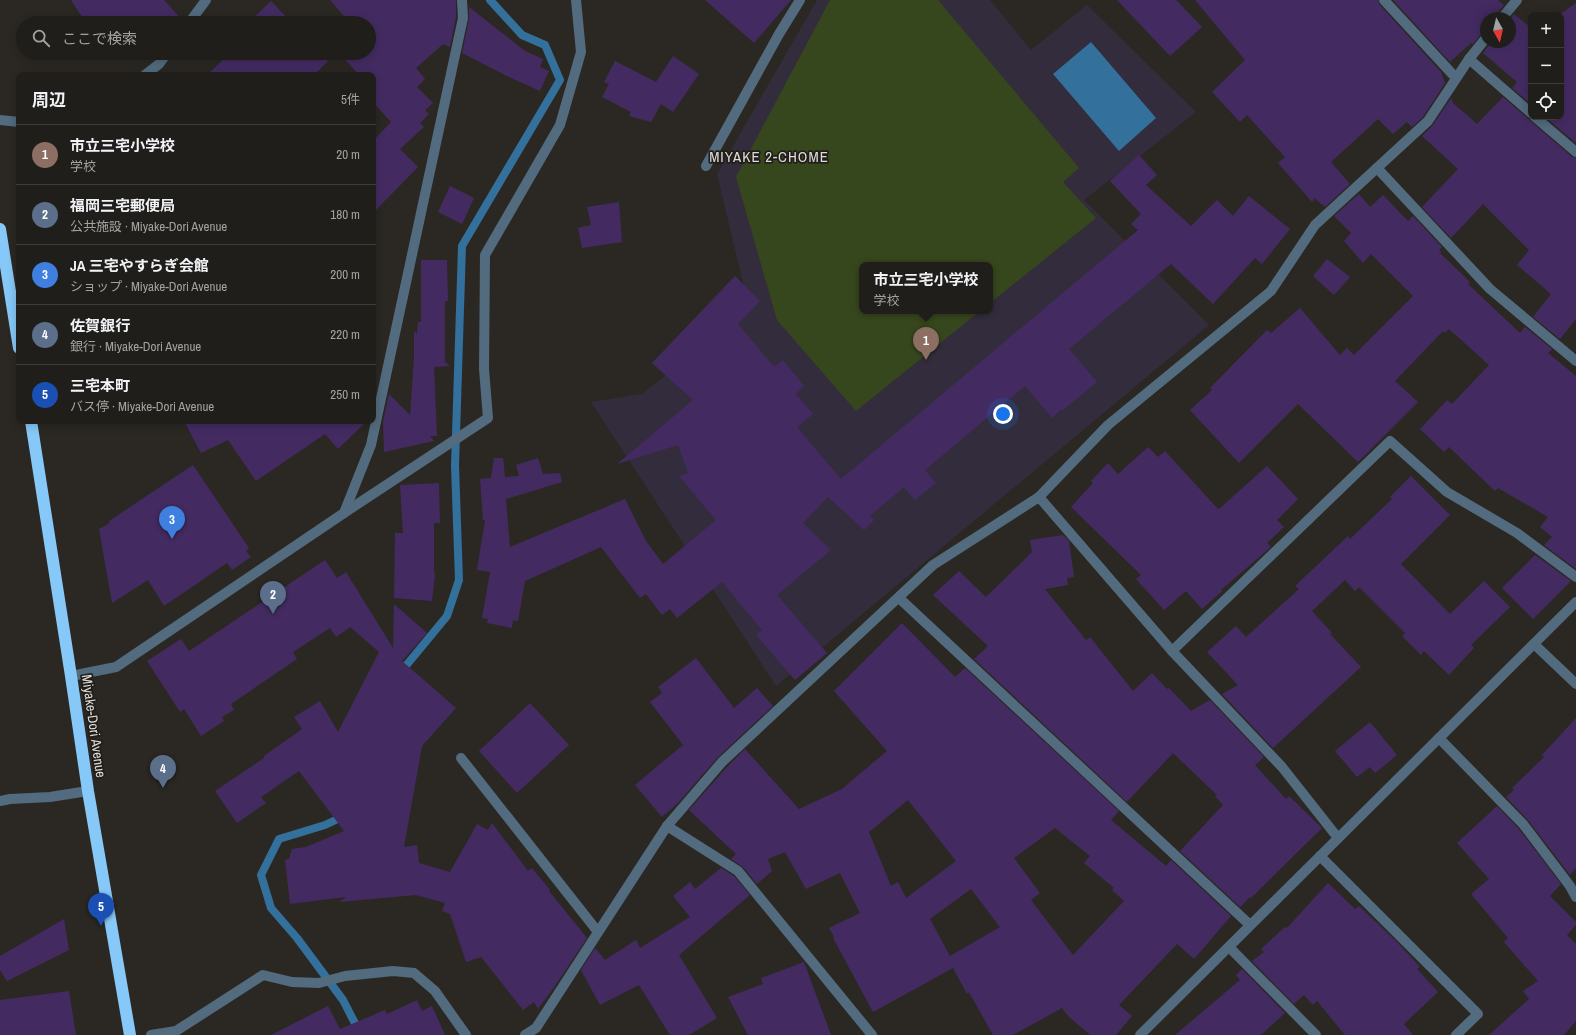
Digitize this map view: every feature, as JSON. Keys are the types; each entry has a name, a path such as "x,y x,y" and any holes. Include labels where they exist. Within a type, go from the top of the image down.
{"highway":[{"path":"0,229 16,329"},
{"name":"Miyake-Dori Avenue","path":"31,424 88,791 130,1035"}],"street":[{"path":"194,16 206,0"},
{"path":"376,422 463,18 462,0"},
{"path":"71,676 116,667 488,418 484,369 484,255 560,125 581,52 576,0"},
{"path":"706,166 779,34 800,0"},
{"path":"1384,0 1456,78"},
{"path":"1507,12 1517,0"},
{"path":"526,1035 536,1028 667,826 722,762 933,566 1039,497 1108,425 1271,291 1315,225 1428,121 1468,59 1480,45"},
{"path":"1468,59 1528,110"},
{"path":"149,72 162,60"},
{"path":"0,120 16,122"},
{"path":"1539,120 1576,152"},
{"path":"1377,168 1490,289 1576,361"},
{"path":"344,513 371,445 376,424"},
{"path":"1172,651 1390,441 1447,492 1516,533 1576,577"},
{"path":"1039,497 1172,651 1282,767 1338,838"},
{"path":"899,598 1250,925"},
{"path":"1140,1035 1576,602"},
{"path":"1534,644 1576,684"},
{"path":"1439,738 1523,824 1570,886 1576,897"},
{"path":"461,758 598,932"},
{"path":"0,801 50,797 88,791"},
{"path":"667,826 738,871 872,1035"},
{"path":"1320,856 1478,1014 1456,1035"},
{"path":"1228,947 1316,1035"},
{"path":"151,1035 176,1032 263,975 292,982 319,982 345,976 393,971 414,973 435,991 466,1035"}],"shaded area":[{"path":"817,0 990,0 1031,50 1087,5 1196,112 1084,200 1209,325 776,686 591,402 642,394 749,308 717,174"}],"green space":[{"path":"830,0 938,0 1079,168 1063,182 1096,218 993,301 993,262 859,262 859,314 976,314 856,411 777,320 736,177"}],"water":[{"path":"1091,42 1156,118 1119,151 1053,74"}],"building":[{"path":"71,0 164,0 178,16 81,16"},
{"path":"330,0 456,0 456,17 450,47 443,44 416,68 425,79 417,87 433,103 425,110 429,114 420,123 424,127 400,149 418,167 376,210 376,138 391,122 376,105 376,72 356,72 345,60 376,60 376,16 344,16"},
{"path":"705,0 791,0 754,43"},
{"path":"1117,0 1176,0 1202,27 1170,56"},
{"path":"1195,0 1378,0 1379,4 1441,72 1445,83 1423,117 1412,127 1407,122 1393,134 1378,119 1331,162 1350,184 1325,207 1315,198 1312,202 1278,163 1285,157 1247,115 1240,122 1212,92 1245,60"},
{"path":"1393,0 1498,0 1504,5 1499,12 1480,12 1480,35 1473,44 1471,43 1450,62"},
{"path":"271,1 285,16 255,16"},
{"path":"1576,3 1576,143 1549,120 1564,120 1563,12"},
{"path":"469,7 525,51 543,59 540,67 549,71 540,91 462,53 469,19"},
{"path":"1516,16 1528,26 1528,101 1512,88 1517,82 1483,53 1487,48 1516,48"},
{"path":"673,56 699,74 673,112 661,104 651,122 629,116 631,112 602,97 609,84 604,82 615,61 656,82"},
{"path":"223,60 328,61 317,72 210,72"},
{"path":"1503,97 1572,157 1576,158 1576,319 1560,339 1533,317 1551,294 1517,265 1529,250 1483,204 1451,238 1422,207 1458,169 1422,136 1433,125 1451,98 1453,103 1477,124"},
{"path":"1139,155 1157,175 1146,185 1191,226 1217,200 1233,216 1249,196 1290,229 1262,264 1255,258 1213,304 1171,264 1069,349 1097,382 1052,418 1025,386 925,470 936,483 915,500 904,487 870,516 874,520 864,530 828,497 803,523 831,550 777,595 827,653 795,680 756,635 762,630 722,582 677,618 670,609 662,615 646,594 640,598 601,547 525,581 518,621 513,620 512,628 487,623 488,619 482,618 490,572 477,570 485,520 483,520 480,479 491,478 494,458 503,458 505,477 519,476 516,465 538,458 543,474 560,473 562,482 506,499 510,547 625,499 646,541 663,564 716,520 679,476 688,473 678,445 617,464 693,400 652,363 735,276 760,301 738,324 774,367 783,360 804,386 796,394 813,414 797,427 841,479 1138,230 1131,224 1141,214 1110,181"},
{"path":"450,186 474,198 462,224 438,212"},
{"path":"1359,194 1370,207 1383,195 1408,221 1413,216 1442,247 1439,250 1441,252 1440,253 1470,282 1468,284 1520,333 1525,327 1552,349 1548,353 1576,376 1576,569 1544,545 1552,537 1540,527 1548,517 1498,488 1495,491 1449,447 1444,452 1420,429 1447,400 1452,404 1489,365 1449,329 1444,333 1443,331 1395,381 1418,402 1358,462 1298,404 1239,463 1190,410 1212,390 1210,388 1267,330 1271,333 1300,308 1340,355 1347,348 1354,355 1413,296 1371,254 1363,263 1344,241 1351,233 1334,216"},
{"path":"619,202 622,242 582,248 578,228 591,225 587,207"},
{"path":"1327,259 1350,277 1334,295 1313,276"},
{"path":"421,260 447,260 448,301 445,301 445,362 450,366 434,367 437,436 430,436 434,441 384,452 383,421 389,394 410,415 414,358 414,331 417,334 418,322 421,322"},
{"path":"186,424 364,424 338,449 325,434 256,481 228,440 201,453"},
{"path":"1148,447 1158,457 1165,451 1218,509 1267,466 1298,499 1277,520 1284,527 1267,543 1271,547 1221,590 1222,591 1202,609 1186,591 1164,610 1136,579 1141,575 1071,507 1093,483 1091,481 1108,463 1118,474"},
{"path":"193,465 249,548 246,551 251,557 232,570 227,563 164,606 148,580 112,603 99,529 110,523 109,521"},
{"path":"1411,476 1450,515 1401,564 1450,614 1484,581 1510,607 1471,645 1474,648 1449,675 1424,651 1421,655 1402,636 1405,633 1359,587 1355,591 1345,580 1312,611 1332,633 1330,634 1361,667 1273,748 1222,694 1238,685 1207,652 1236,626 1246,637 1299,589 1295,586 1348,536 1350,539 1392,499 1390,497"},
{"path":"439,483 440,523 434,523 435,574 432,601 394,598 395,533 403,533 400,485"},
{"path":"1063,535 1069,541 1074,577 1067,578 1068,585 1045,589 1086,640 1090,637 1133,691 1152,673 1191,711 1210,700 1264,757 1255,765 1286,799 1289,796 1322,828 1240,907 1180,851 1223,805 1215,796 1217,795 1173,753 1127,802 974,659 988,646 933,595 959,571 986,597 1032,552 1030,540"},
{"path":"1535,555 1571,581 1533,619 1502,588"},
{"path":"325,560 337,578 346,572 393,648 394,604 427,633 402,661 456,708 422,746 404,847 417,845 419,863 450,872 477,824 488,830 492,823 528,871 532,868 587,938 538,1009 534,1002 523,1010 481,957 466,962 450,914 442,911 445,903 416,895 339,902 346,897 290,904 285,860 289,859 292,849 306,847 344,831 299,771 261,797 266,803 237,823 215,791 264,758 264,756 302,729 294,717 320,701 338,732 379,652 350,627 336,637 330,628 293,652 297,659 231,704 234,710 222,717 224,721 201,736 184,709 180,712 147,661 181,639 189,651"},
{"path":"902,623 955,677 965,668 1119,811 1111,820 1166,866 1171,860 1231,916 1194,959 1177,944 1119,1005 1132,1016 1116,1035 1090,1035 1067,1015 1062,1008 1013,1035 993,1035 969,992 967,994 953,968 873,1012 829,928 860,913 840,873 806,889 785,852 768,859 772,871 757,884 743,867 731,859 736,854 689,810 745,749 799,809 842,789 887,751 834,691","holes":["908,800 956,861 906,898 898,882 891,886 869,832","1055,828 1090,856 1084,863 1114,888 1112,890 1124,901 1073,955 1031,900 1040,893 1014,858","971,889 1000,927 950,956 930,919"]},
{"path":"696,658 734,708 757,688 773,706 718,757 678,803 662,817 635,785 683,745 650,702 662,693 658,687"},
{"path":"530,703 569,745 517,793 479,751"},
{"path":"1576,718 1576,868 1570,875 1528,820 1506,797 1514,790 1512,788 1544,757 1542,755"},
{"path":"1370,722 1397,755 1375,773 1370,767 1357,777 1335,751"},
{"path":"1497,806 1518,828 1561,884 1550,896 1576,922 1576,925 1567,935 1576,944 1576,1021 1564,1035 1489,1035 1529,999 1523,991 1538,981 1504,942 1508,938 1471,894 1489,879 1457,843"},
{"path":"721,868 734,876 750,895 679,955 717,1018 689,1035 670,1035 639,985 600,1005 581,970 595,948 605,960 636,940 640,948 690,917 673,896 690,882 695,889"},
{"path":"1328,883 1355,909 1359,906 1397,942 1420,967 1417,969 1438,992 1404,1024 1413,1035 1345,1035 1317,1001 1313,1005 1304,995 1294,1004 1252,961 1264,952 1261,949 1285,927 1287,928"},
{"path":"64,919 69,950 7,981 0,970 0,956"},
{"path":"804,962 831,1035 748,1035 728,997 763,984 761,978"},
{"path":"1242,969 1285,1013 1261,1035 1175,1035 1240,980 1236,975"},
{"path":"69,991 76,1035 0,1035 0,1000"},
{"path":"417,1000 422,1011 432,1006 445,1035 271,1035 328,1006 340,1029 385,1010 387,1014"}],"waterway":[{"path":"400,673 447,616 459,580 455,466 462,246 560,80 545,45 522,35 490,0"},
{"path":"344,816 325,825 279,839 261,875 271,908 297,938 343,1000 361,1035"}],"place":[{"name":"市立三宅小学校","path":"926,360"},
{"name":"JA 三宅やすらぎ会館","path":"172,539"},
{"name":"福岡三宅郵便局","path":"273,614"},
{"name":"佐賀銀行","path":"163,788"},
{"name":"三宅本町","path":"101,926"}],"district":[{"name":"MIYAKE 2-CHOME","path":"769,157"}]}
